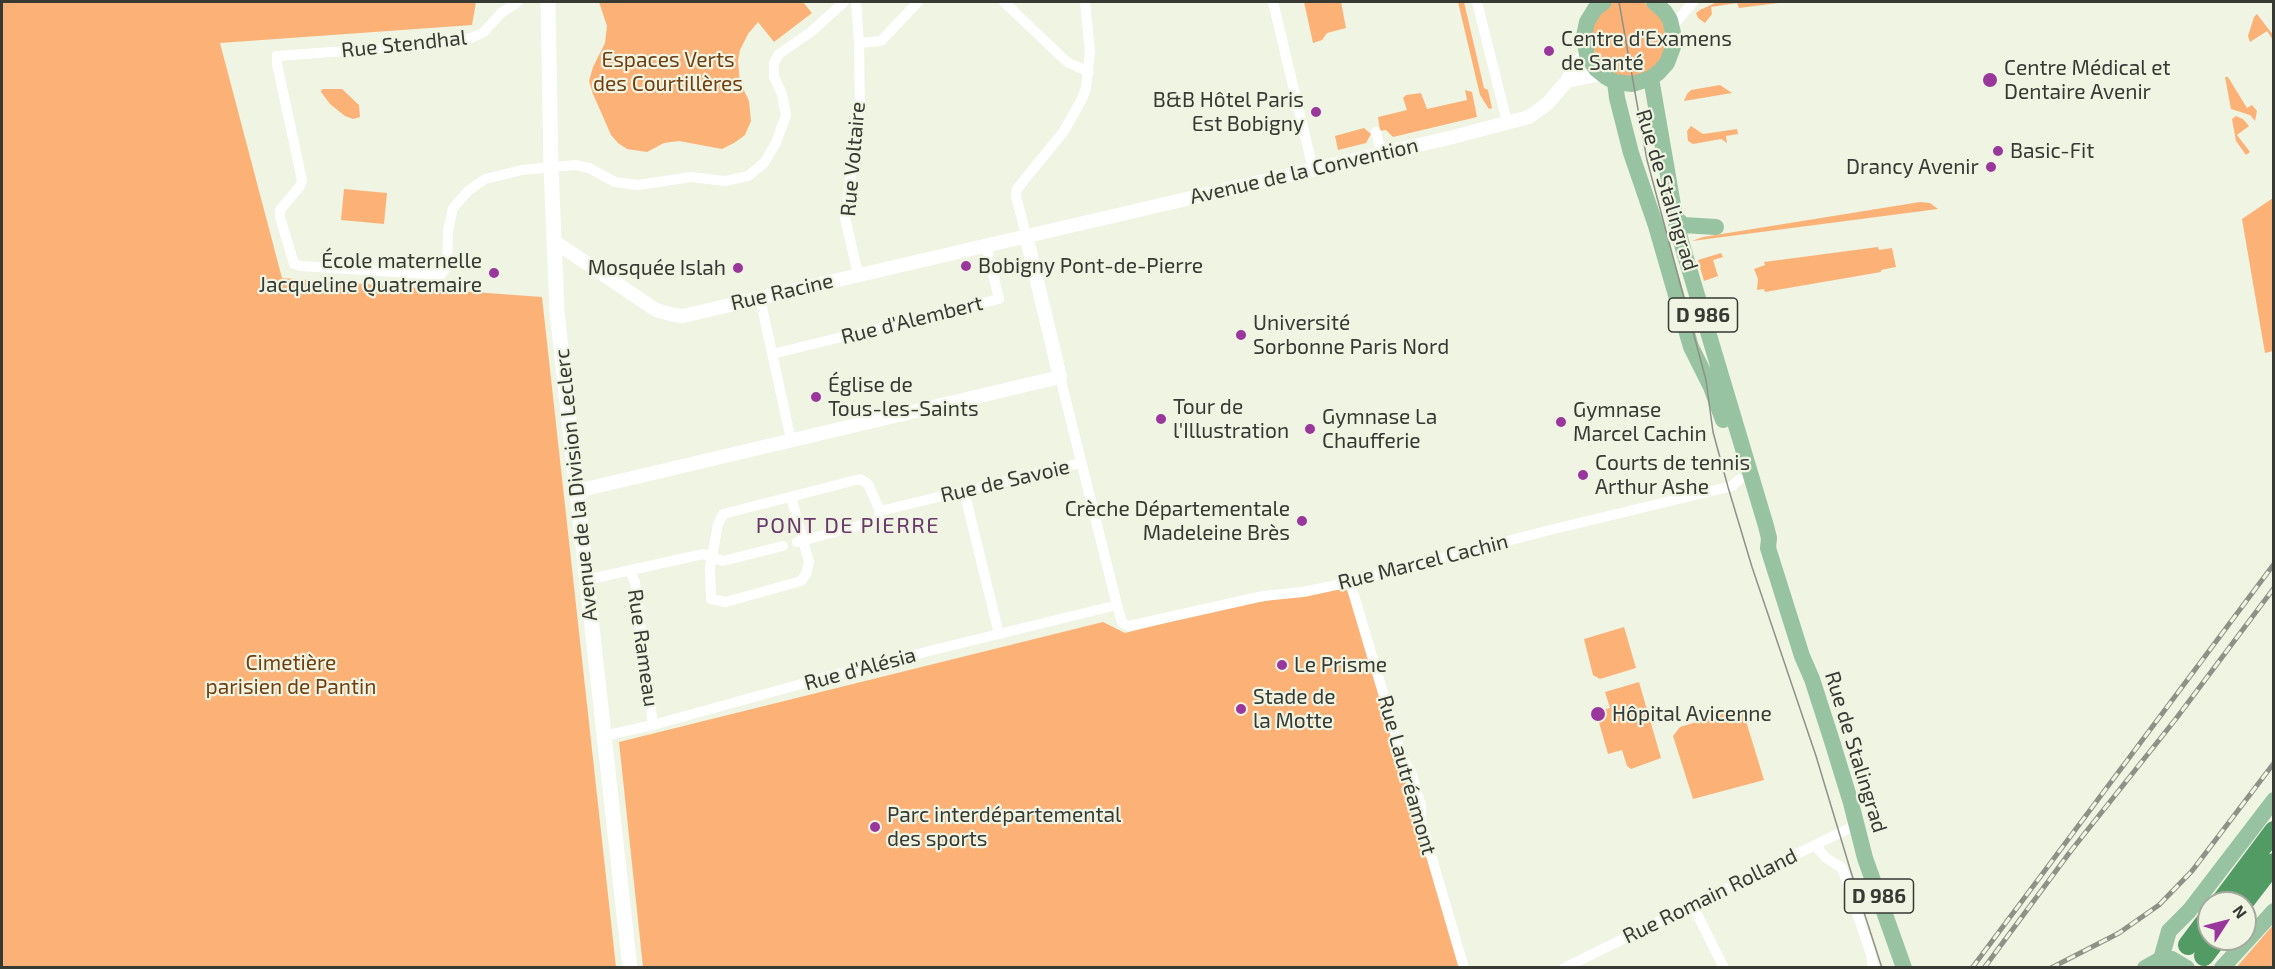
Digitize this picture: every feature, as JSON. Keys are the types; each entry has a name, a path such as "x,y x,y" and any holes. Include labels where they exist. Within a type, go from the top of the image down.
{"highway":[{"path":"2229,891 2274,831"},
{"path":"2253,891 2274,863"}],"main road":[{"name":"Avenue de la Division Leclerc","path":"548,2 557,312 630,968"},
{"path":"1602,2 1587,22 1584,36 1587,55 1608,78 1632,84 1652,78 1664,67 1670,57 1674,43 1672,27 1660,2"},
{"name":"Rue de Stalingrad","path":"1608,78 1617,98 1631,153 1656,226 1691,347 1711,387 1744,473"},
{"name":"Rue de Stalingrad","path":"1652,78 1675,217 1744,473 1760,542 1768,548 1851,803 1865,858 1904,968"},
{"path":"1675,217 1681,224 1689,226 1716,227 1693,236 1686,241 1683,249"},
{"path":"2161,959 2169,931 2196,904 2274,800"},
{"path":"2222,968 2274,911"},
{"path":"2145,968 2161,959 2172,959 2187,968"}],"street":[{"name":"Rue Stendhal","path":"518,2 501,13 484,32 471,38 438,40 427,45 277,56 302,180 280,210 284,235 294,264 301,266 441,275 447,266 448,231 453,208 468,190 485,179 505,173 551,167"},
{"path":"551,167 575,165 589,168 615,182 638,186 690,177 725,181 748,176 764,163 776,143 786,115 782,94 774,77 774,63 779,54 812,31 844,2"},
{"name":"Rue Voltaire","path":"856,2 860,110 845,218 858,274"},
{"path":"859,43 881,41 918,2"},
{"path":"1004,2 1067,62 1089,72"},
{"path":"1085,2 1090,52 1089,72 1082,99 1064,131 1017,189 1016,196 1117,605"},
{"path":"1273,2 1312,169"},
{"path":"1477,2 1507,123"},
{"path":"1672,27 1693,2"},
{"name":"Avenue de la Convention","path":"1026,235 1507,123 1537,113 1567,81 1577,63 1587,55"},
{"path":"1567,81 1608,78"},
{"path":"1376,132 1381,153"},
{"name":"Rue Racine","path":"555,242 656,310 683,316 1026,235"},
{"name":"Rue d'Alembert","path":"772,354 999,299 986,246"},
{"path":"760,298 791,440"},
{"path":"577,491 1060,377"},
{"name":"Rue de Savoie","path":"800,542 873,522 878,519 880,511 1081,463"},
{"name":"Rue Marcel Cachin","path":"1117,605 1122,623 1129,626 1263,596 1350,582 1732,486 1744,473"},
{"path":"791,498 800,542 809,562 806,574 801,581 726,602 711,599 710,568 718,524 723,514 860,479 868,484 880,511"},
{"path":"964,491 999,634"},
{"path":"586,580 703,554 723,561 783,546"},
{"name":"Rue Rameau","path":"630,571 634,582 653,725"},
{"name":"Rue Lautréamont","path":"1350,582 1403,760 1411,772 1421,806 1421,821 1464,968"},
{"name":"Rue d'Alésia","path":"604,736 653,725 848,671 1117,605"},
{"name":"Rue Romain Rolland","path":"1564,968 1856,825"},
{"path":"1815,845 1826,858 1842,868 1871,955 1873,968"},
{"path":"1692,904 1724,968"}],"green space":[{"name":"Cimetière parisien de Pantin","path":"2,2 476,2 472,25 220,43 282,278 542,297 616,967 2,967"},
{"name":"Espaces Verts des Courtillères","path":"599,2 803,2 812,13 774,42 758,22 748,34 740,50 738,61 740,82 749,101 751,121 745,135 722,149 679,141 664,143 647,152 627,149 618,143 611,135 593,94 589,81 605,43 607,26"},
{"path":"1304,2 1341,2 1346,28 1327,33 1322,40 1313,43"},
{"path":"1458,2 1464,2 1484,88 1488,90 1492,108 1489,109 1480,95"},
{"path":"1615,2 1641,2 1647,4 1661,17 1668,41 1656,69 1628,79 1600,68 1589,34 1604,7"},
{"path":"1717,2 1786,2 1739,8 1737,3 1711,7 1712,14 1705,23 1698,18 1696,13"},
{"path":"2257,14 2273,35 2273,40 2267,31 2250,42 2248,36"},
{"path":"2225,77 2228,77 2247,108 2252,105 2257,111 2255,121 2250,115 2231,109"},
{"path":"1720,85 1732,93 1684,101 1691,90"},
{"path":"322,89 342,89 359,105 360,117 353,119 345,116 330,104 321,92"},
{"path":"1465,90 1472,92 1477,117 1393,137 1386,130 1380,131 1378,117 1407,110 1403,98 1406,95 1421,93 1427,109 1467,100"},
{"path":"2236,116 2243,119 2249,126 2237,135 2250,152 2246,155 2236,141 2232,119"},
{"path":"1691,126 1703,134 1737,129 1738,134 1726,136 1727,143 1721,139 1693,144 1688,141 1687,131"},
{"path":"1364,128 1371,134 1366,143 1338,150 1335,136"},
{"path":"344,189 387,193 384,224 341,220"},
{"path":"2273,198 2273,351 2265,353 2242,219"},
{"path":"1920,202 1930,203 1938,209 1692,241 1703,237"},
{"path":"1878,247 1879,250 1892,248 1896,267 1881,270 1881,272 1765,292 1764,289 1757,290 1758,279 1754,269 1765,265 1764,262"},
{"path":"1721,253 1723,257 1713,260 1718,276 1704,281 1698,260"},
{"path":"1344,588 1349,592 1460,967 643,967 619,742 1103,622 1125,633 1228,607"},
{"path":"1624,627 1636,668 1600,679 1593,675 1584,639"},
{"path":"1639,682 1661,758 1631,769 1627,766 1622,750 1608,754 1596,712 1610,708 1605,692"},
{"path":"1742,708 1764,780 1693,799 1673,736 1680,727"},
{"path":"2273,925 2273,967 2237,967 2251,951 2257,951 2257,944"}],"tram line":[{"path":"1619,2 1647,160 1706,380 1713,432 1752,567 1816,756 1882,968"}],"railway":[{"path":"1972,968 2274,564"},
{"path":"1984,968 2070,852 2175,720 2274,588"},
{"path":"2051,968 2119,933 2159,905 2192,871 2274,763"}],"place":[{"name":"Centre d'Examens de Santé","path":"1549,51"},
{"name":"Centre Médical et Dentaire Avenir","path":"1990,80"},
{"name":"B&B Hôtel Paris Est Bobigny","path":"1316,112"},
{"name":"Basic-Fit","path":"1998,151"},
{"name":"Drancy Avenir","path":"1991,167"},
{"name":"Bobigny Pont-de-Pierre","path":"966,266"},
{"name":"Mosquée Islah","path":"738,268"},
{"name":"École maternelle Jacqueline Quatremaire","path":"494,273"},
{"name":"Université Sorbonne Paris Nord","path":"1241,335"},
{"name":"Église de Tous-les-Saints","path":"816,397"},
{"name":"Tour de l'Illustration","path":"1161,419"},
{"name":"Gymnase Marcel Cachin","path":"1561,422"},
{"name":"Gymnase La Chaufferie","path":"1310,429"},
{"name":"Courts de tennis Arthur Ashe","path":"1583,475"},
{"name":"Crèche Départementale Madeleine Brès","path":"1302,521"},
{"name":"Le Prisme","path":"1282,665"},
{"name":"Stade de la Motte","path":"1241,709"},
{"name":"Hôpital Avicenne","path":"1598,714"},
{"name":"Parc interdépartemental des sports","path":"875,827"}],"district":[{"name":"PONT DE PIERRE","path":"848,526"}]}
